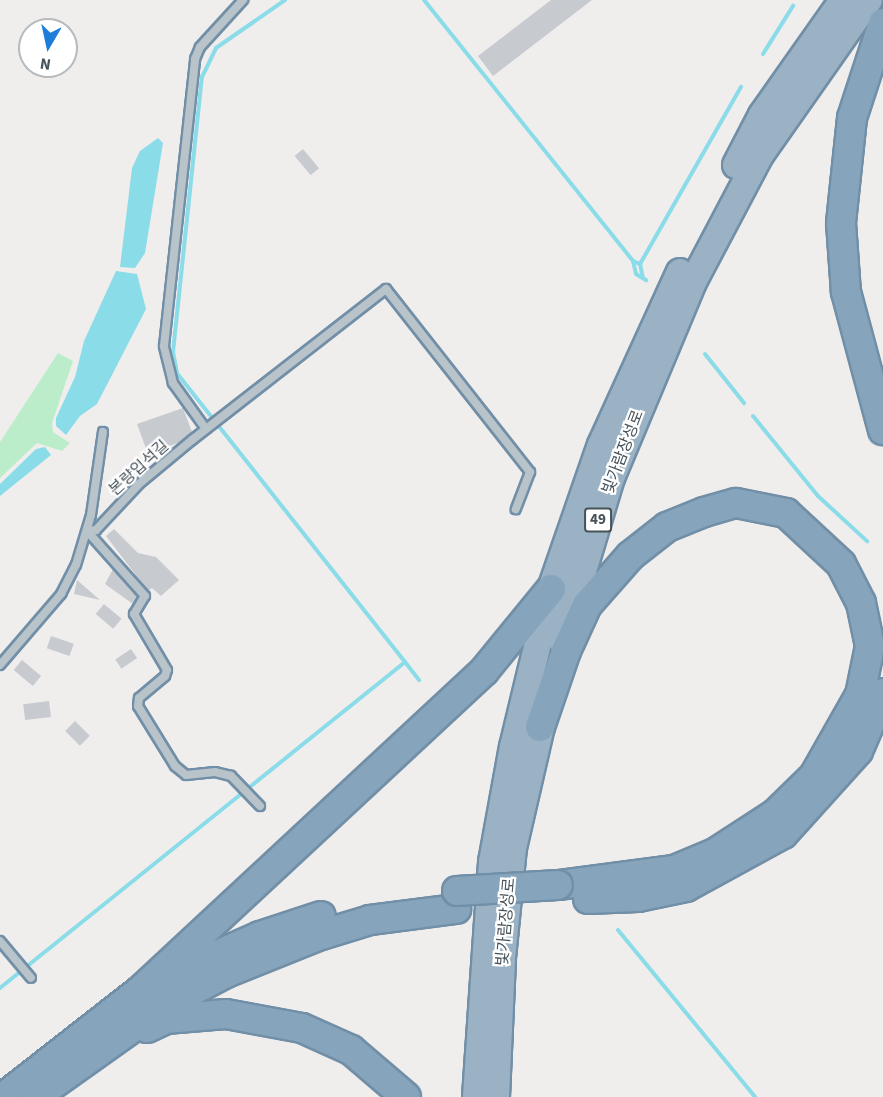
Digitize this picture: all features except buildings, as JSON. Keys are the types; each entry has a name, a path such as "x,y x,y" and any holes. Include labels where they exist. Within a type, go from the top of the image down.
{"highway":[{"name":"빛가람장성로","path":"476,1097 492,862 513,747 551,589 601,445 655,322 762,115 843,0"},
{"name":"빛가람장성로","path":"496,1097 502,958 513,848 540,727 576,584 612,478 693,282 760,155 869,0"},
{"path":"883,23 852,118 841,223 846,292 883,430"},
{"path":"540,727 566,651 587,605 630,556 667,527 704,512 736,503 786,513 841,564 861,603 870,646 860,694 814,776 775,814 715,853 674,870 557,893"},
{"path":"5,1097 142,989 484,671 551,589"},
{"path":"142,989 260,936 367,901 457,900 557,893 638,897 686,887 783,834 858,751 883,693"},
{"path":"35,1097 163,1006 226,973 321,935 370,920 457,900"},
{"path":"104,1047 166,1019 226,1014 302,1028 351,1050 406,1097"}],"lane":[{"path":"208,427 173,383 164,346 195,59 200,47 243,0"},
{"name":"본량입석길","path":"87,531 96,530 139,484 208,427 386,289 530,472 516,509"},
{"name":"본량입석길","path":"1,662 61,594 87,531 103,432"},
{"path":"87,531 141,588 145,596 134,614 167,670 139,698 138,706 175,766 186,775 215,772 237,781 260,806"},
{"path":"0,941 28,976"}],"green space":[{"path":"58,353 73,361 52,423 53,432 70,443 62,451 37,443 0,478 0,442"}],"water":[{"path":"158,138 163,143 145,253 135,268 120,267 132,168 140,151"},
{"path":"116,271 137,274 146,309 97,404 80,416 66,435 56,426 56,418 75,377 84,341"},
{"path":"45,447 51,455 0,496 0,484 36,449"}],"waterway":[{"path":"0,988 405,662 177,373 173,352 202,77 216,48 285,0"},
{"path":"424,0 633,261 636,274 646,280"},
{"path":"763,54 793,6"},
{"path":"640,264 741,87"},
{"path":"633,261 640,264 643,278"},
{"path":"705,354 744,403"},
{"path":"753,416 818,496 867,541"},
{"path":"405,662 419,680"},
{"path":"618,930 755,1097"}]}
